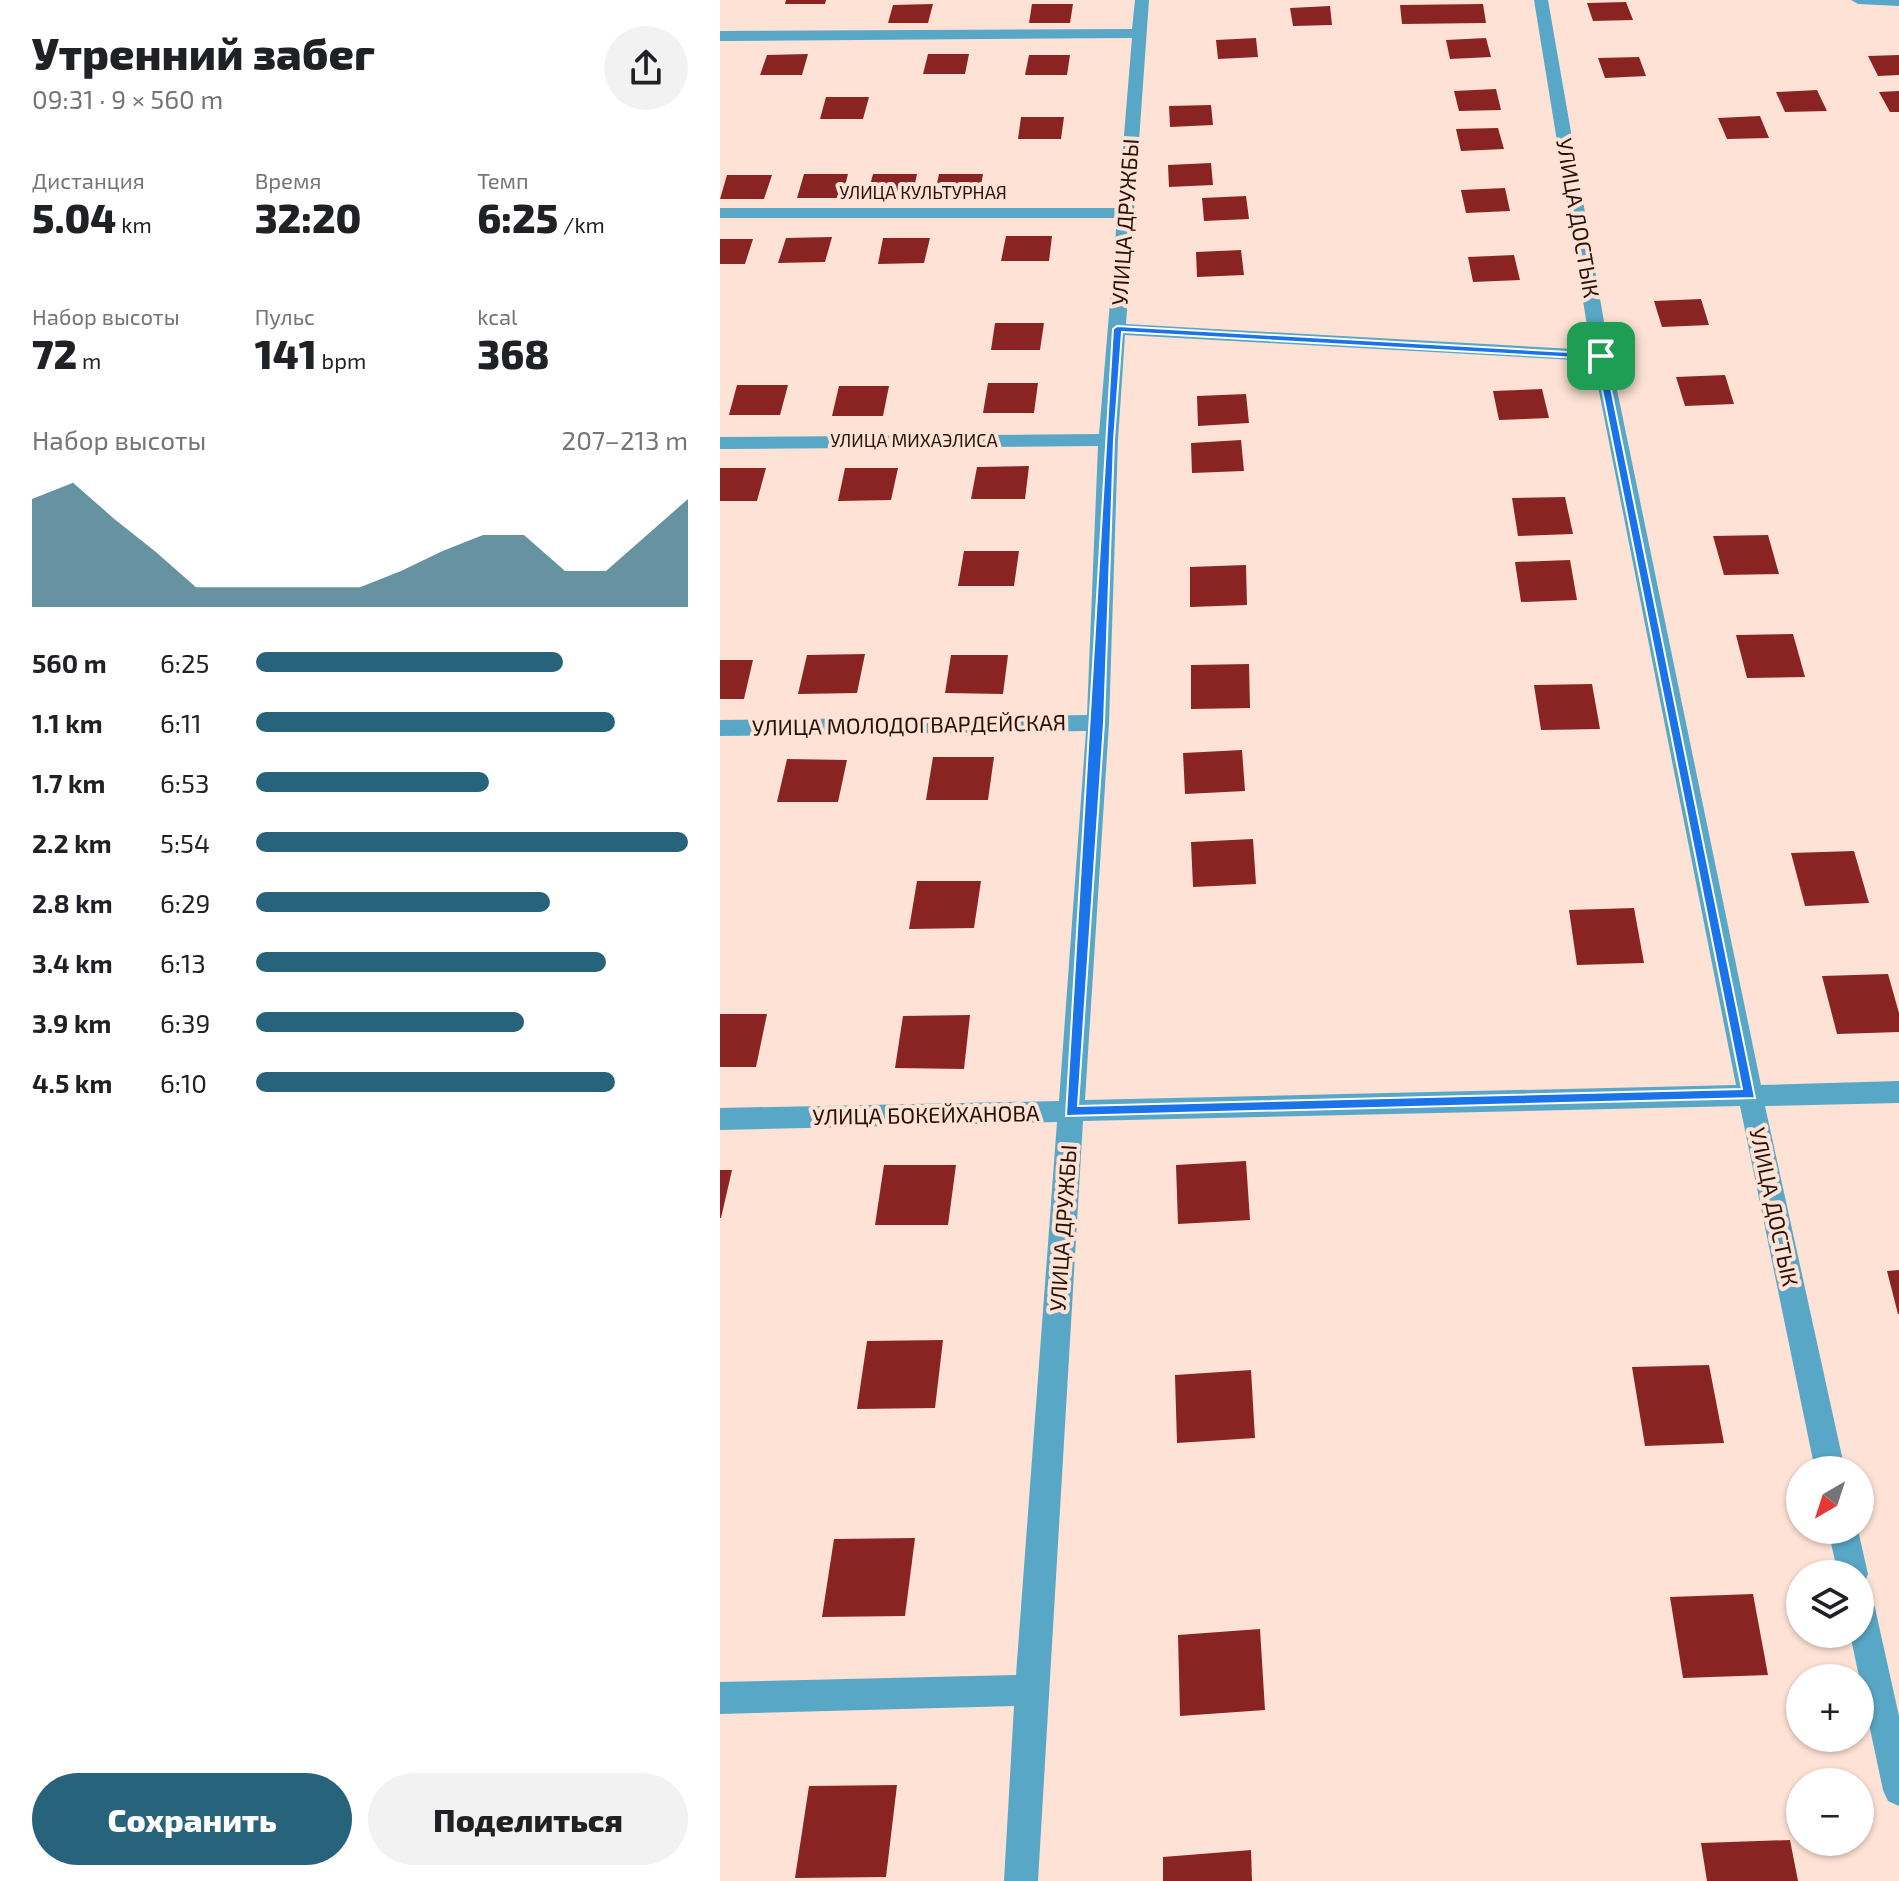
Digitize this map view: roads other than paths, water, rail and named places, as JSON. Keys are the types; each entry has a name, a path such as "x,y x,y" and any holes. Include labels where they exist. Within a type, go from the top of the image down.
{"street":[{"name":"УЛИЦА ДРУЖБЫ","path":"1021,1881 1031,1690 1098,723 1108,440 1142,0"},
{"name":"УЛИЦА ДОСТЫК","path":"1541,0 1601,356 1750,1094 1827,1456"},
{"path":"1858,0 1899,2"},
{"path":"720,36 1139,33"},
{"name":"УЛИЦА КУЛЬТУРНАЯ","path":"720,213 1126,213"},
{"path":"1117,329 1601,356"},
{"name":"УЛИЦА МИХАЭЛИСА","path":"720,443 1108,440"},
{"name":"УЛИЦА МОЛОДОГВАРДЕЙСКАЯ","path":"720,728 1098,723"},
{"name":"УЛИЦА БОКЕЙХАНОВА","path":"720,1119 1899,1092"},
{"path":"1869,1648 1899,1790"},
{"path":"720,1698 1031,1690"}]}
